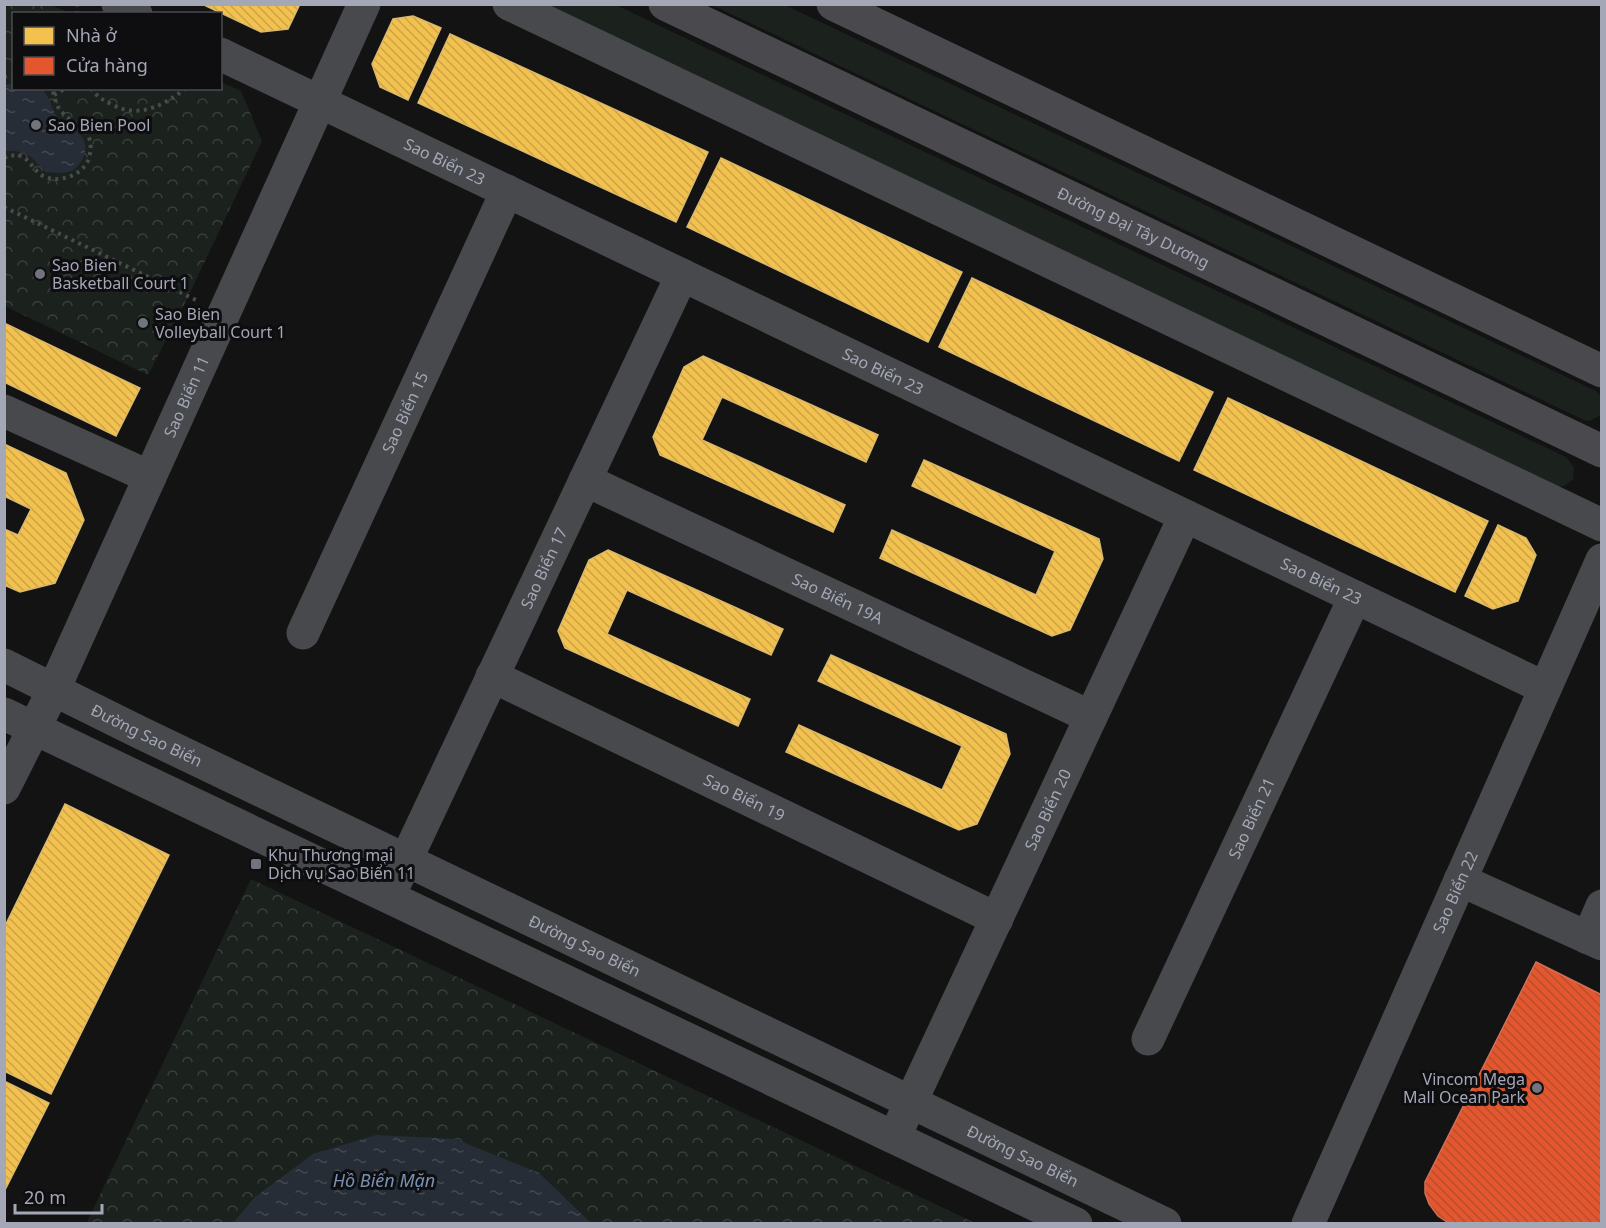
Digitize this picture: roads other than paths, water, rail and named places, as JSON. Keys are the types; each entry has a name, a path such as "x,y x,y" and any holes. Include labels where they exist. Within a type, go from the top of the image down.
{"main road":[{"name":"Đường Đại Tây Dương","path":"665,4 1602,451"},
{"path":"833,4 1602,371"}],"street":[{"path":"118,4 132,12"},
{"name":"Sao Biển 11","path":"4,788 54,689 364,4"},
{"path":"510,4 1602,525"},
{"name":"Sao Biển 23","path":"222,55 1545,688"},
{"name":"Sao Biển 15","path":"303,633 507,191"},
{"name":"Sao Biển 17","path":"389,896 682,275"},
{"path":"4,411 150,477"},
{"name":"Sao Biển 19A","path":"585,480 1091,717"},
{"name":"Sao Biển 20","path":"894,1136 1185,516"},
{"name":"Sao Biển 22","path":"1308,1224 1602,560"},
{"name":"Sao Biển 21","path":"1148,1039 1355,597"},
{"name":"Đường Sao Biển","path":"4,665 141,733 1165,1224"},
{"name":"Sao Biển 19","path":"492,676 997,919"},
{"path":"4,714 1076,1224"},
{"path":"1460,880 1595,941 1602,906"}],"water":[{"name":"Sao Bien Pool","path":"12,83 12,90 44,91 57,116 74,128 84,141 84,155 77,167 63,173 46,172 24,153 5,151 5,87"},
{"name":"Hồ Biển Mặn","path":"376,1135 455,1139 539,1173 591,1223 233,1223 255,1197 313,1154"}],"place":[{"name":"Sao Bien Pool","path":"36,125"},
{"name":"Sao Bien Basketball Court 1","path":"40,274"},
{"name":"Sao Bien Volleyball Court 1","path":"143,323"},
{"name":"Khu Thương mại Dịch vụ Sao Biển 11","path":"256,864"},
{"name":"Vincom Mega Mall Ocean Park","path":"1537,1088"}]}
